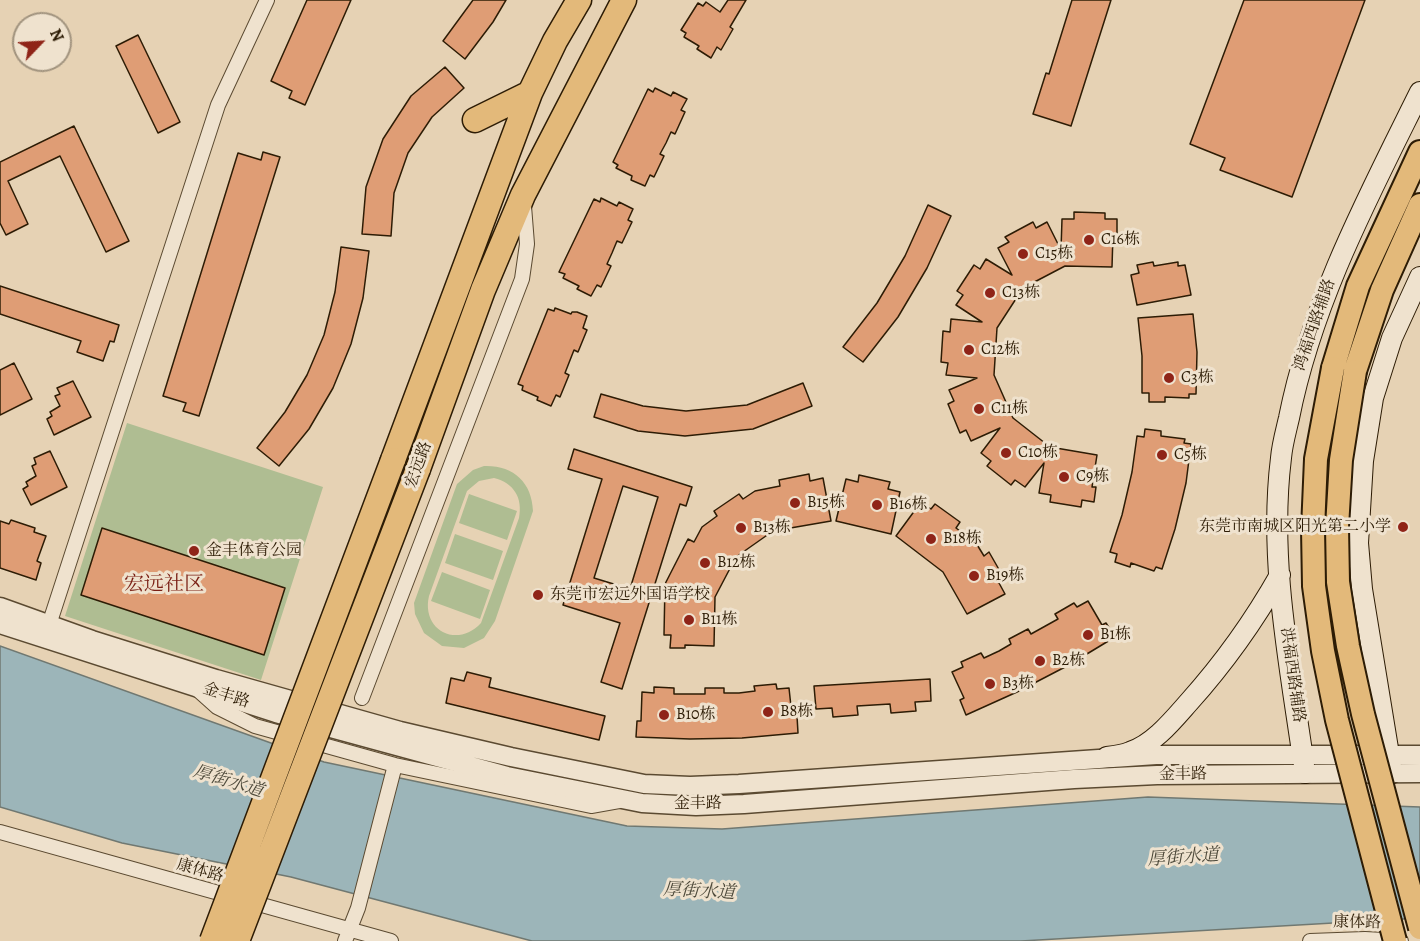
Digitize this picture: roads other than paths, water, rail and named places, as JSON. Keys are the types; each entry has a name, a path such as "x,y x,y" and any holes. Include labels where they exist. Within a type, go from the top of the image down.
{"highway":[{"name":"宏远路","path":"212,941 530,93 555,41 579,0"},
{"name":"宏远路","path":"237,941 418,469 483,290 523,195 624,0"},
{"path":"475,120 530,93"}],"main road":[{"name":"鸿福西路辅路","path":"1280,575 1277,537 1281,458 1296,379 1327,287 1420,92"},
{"path":"1395,941 1337,720 1323,651 1314,586 1313,529 1316,459 1333,368 1358,286 1420,152"},
{"path":"1420,205 1382,290 1355,371 1341,460 1337,527 1338,582 1348,646 1363,714 1420,928"},
{"path":"1390,764 1362,590 1358,543 1363,461 1373,398 1392,338 1420,277"},
{"path":"1107,758 1131,752 1149,741 1174,719 1217,671 1260,611 1280,575"},
{"name":"洪福西路辅路","path":"1280,575 1304,764"}],"street":[{"path":"47,632 218,105 267,0"},
{"path":"362,698 522,279 526,244 523,195"},
{"name":"金丰路","path":"0,608 47,632 193,686 276,713 507,776 642,803 696,806 744,804 1304,764 1390,764 1420,755"},
{"name":"金丰路","path":"0,624 47,632 389,728 511,757 644,784 690,786 740,784 1156,754 1304,764"},
{"path":"193,686 217,707 255,726 395,765 472,783 591,806 624,800"},
{"name":"金丰路","path":"1390,764 1420,773"},
{"path":"347,935 358,908 395,765"},
{"name":"康体路","path":"0,832 347,935 392,941"},
{"name":"康体路","path":"1310,941 1356,939 1402,941"}],"water":[{"name":"厚街水道","path":"0,646 324,762 627,826 722,829 1148,797 1420,807 1420,918 1021,941 532,941 291,877 122,843 0,807"}],"place":[{"name":"C16栋","path":"1089,240"},
{"name":"C15栋","path":"1023,254"},
{"name":"C13栋","path":"990,293"},
{"name":"C12栋","path":"969,350"},
{"name":"C3栋","path":"1169,378"},
{"name":"C11栋","path":"979,409"},
{"name":"C10栋","path":"1006,453"},
{"name":"C5栋","path":"1162,455"},
{"name":"C9栋","path":"1064,477"},
{"name":"B15栋","path":"795,503"},
{"name":"B16栋","path":"877,505"},
{"name":"东莞市南城区阳光第二小学","path":"1403,527"},
{"name":"B13栋","path":"741,528"},
{"name":"B18栋","path":"931,539"},
{"name":"金丰体育公园","path":"194,551"},
{"name":"B12栋","path":"705,563"},
{"name":"B19栋","path":"974,576"},
{"name":"东莞市宏远外国语学校","path":"538,595"},
{"name":"B11栋","path":"689,620"},
{"name":"B1栋","path":"1088,635"},
{"name":"B2栋","path":"1040,661"},
{"name":"B3栋","path":"990,684"},
{"name":"B8栋","path":"768,712"},
{"name":"B10栋","path":"664,715"}],"district":[{"name":"宏远社区","path":"164,585"}]}
